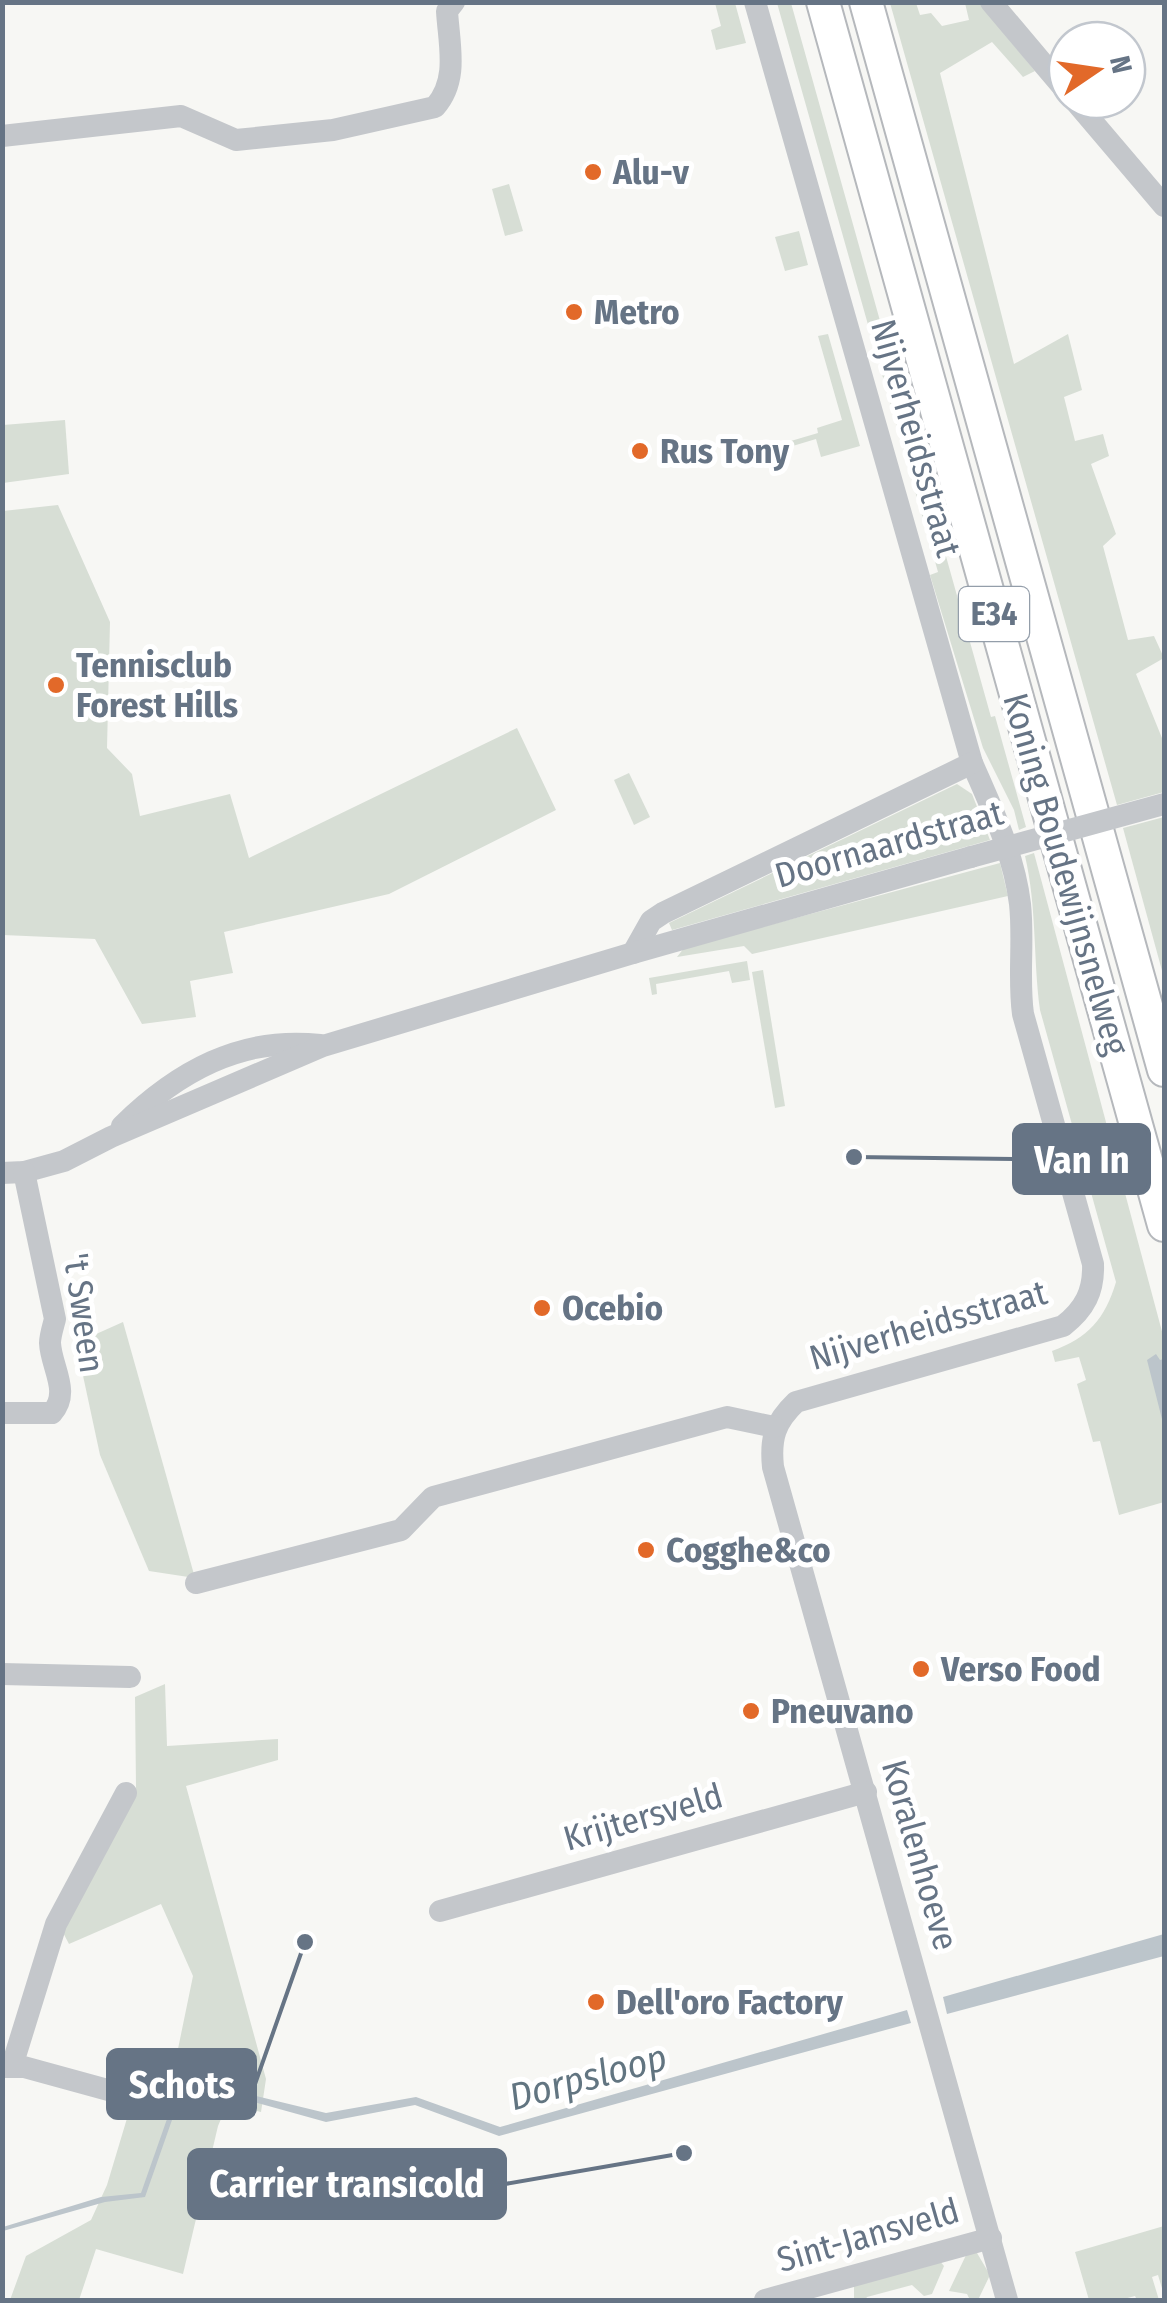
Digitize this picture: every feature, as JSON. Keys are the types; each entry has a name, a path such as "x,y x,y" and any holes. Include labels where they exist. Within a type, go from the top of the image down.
{"highway":[{"name":"Koning Boudewijnsnelweg","path":"823,2 1164,1225"},
{"name":"Koning Boudewijnsnelweg","path":"866,2 1164,1070"}],"street":[{"path":"2,136 180,116 236,140 333,130 435,107 446,95 452,76 447,11 454,2"},
{"name":"Nijverheidsstraat","path":"755,2 972,763 1004,835 1018,890 1018,981 1023,1014 1092,1264 1093,1280 1088,1299 1063,1326 812,1395 796,1402 774,1427"},
{"path":"990,2 1047,69"},
{"path":"1091,120 1164,206"},
{"name":"Doornaardstraat","path":"633,953 651,921 663,914 972,763"},
{"name":"Doornaardstraat","path":"13,1172 64,1161 111,1137 157,1093 221,1056 291,1042 324,1046 633,953 1164,804"},
{"name":"'t Sween","path":"2,1413 52,1413 60,1391 50,1342 55,1319 13,1172"},
{"path":"196,1583 401,1530 434,1497 728,1417 774,1427"},
{"name":"Koralenhoeve","path":"774,1427 773,1467 1007,2300"},
{"path":"2,1674 130,1677"},
{"name":"Krijtersveld","path":"440,1911 866,1792"},
{"path":"126,1793 56,1924 7,2067 159,2104"},
{"name":"Sint-Jansveld","path":"765,2300 990,2238"}],"shaded area":[{"path":"715,3 735,3 746,43 716,50 711,30 721,26"},
{"path":"777,3 791,3 991,717 995,716 1026,827 1019,830 1014,810 983,748 930,575 938,572"},
{"path":"890,3 916,3 920,15 931,13 942,26 969,20 965,3 979,3 1035,71 1023,77 992,42 940,73 1014,364 1068,334 1082,390 1064,397 1075,441 1103,434 1109,456 1091,464 1116,534 1103,546 1128,640 1154,636 1164,658 1136,674 1164,743 1164,792 1117,805"},
{"path":"509,184 523,231 505,236 492,189"},
{"path":"799,231 808,265 785,271 775,237"},
{"path":"828,334 860,446 821,457 816,439 786,448 784,443 818,433 817,428 842,420 818,336"},
{"path":"65,420 69,474 3,483 3,425"},
{"path":"58,505 110,622 107,748 132,774 140,816 230,794 249,858 517,728 556,810 389,894 224,932 233,973 190,981 196,1017 142,1024 95,939 3,935 3,511"},
{"path":"629,773 650,817 634,825 614,780"},
{"path":"957,784 972,794 990,840 672,930 669,923"},
{"path":"1164,817 1164,978 1123,828"},
{"path":"1034,853 1164,1339 1164,1502 1119,1515 1100,1441 1093,1442 1077,1384 1086,1380 1079,1357 1055,1362 1052,1351 1076,1340 1093,1326 1116,1282 1040,1010 1025,856"},
{"path":"1000,863 1008,896 752,954 744,946 677,957 684,948"},
{"path":"747,961 750,980 732,983 729,971 656,984 657,994 652,995 649,978"},
{"path":"763,970 785,1106 775,1108 752,972"},
{"path":"123,1322 195,1578 149,1571 100,1455 76,1343"},
{"path":"1156,1354 1164,1359 1164,1427 1147,1360"},
{"path":"165,1684 167,1746 278,1739 278,1760 186,1786 266,2079 261,2112 237,2106 224,2112 183,2274 96,2249 79,2300 10,2300 26,2256 91,2220 107,2185 131,2105 165,2112 193,1976 161,1904 69,1944 59,1925 136,1787 135,1697"},
{"path":"1164,1934 1164,1956 947,2014 943,1997"},
{"path":"907,2010 911,2023 499,2136 415,2105 326,2122 243,2099 244,2093 326,2113 416,2097 500,2127"},
{"path":"167,2119 172,2120 145,2197 105,2202 3,2231 3,2227 101,2197 141,2193"},
{"path":"1164,2226 1164,2295 1158,2275 1152,2277 1159,2300 1137,2300 1135,2296 1089,2300 1075,2252"},
{"path":"967,2253 977,2253 990,2275 978,2300 949,2291"},
{"path":"938,2259 944,2266 932,2294 924,2296 912,2285 865,2300 854,2298 854,2284"}],"place":[{"name":"Alu-v","path":"593,172"},
{"name":"Metro","path":"574,312"},
{"name":"Rus Tony","path":"640,451"},
{"name":"Tennisclub Forest Hills","path":"56,685"},
{"name":"Van In","path":"854,1157"},
{"name":"Ocebio","path":"542,1308"},
{"name":"Cogghe&co","path":"646,1550"},
{"name":"Verso Food","path":"921,1669"},
{"name":"Pneuvano","path":"751,1711"},
{"name":"Schots","path":"305,1942"},
{"name":"Dell'oro Factory","path":"596,2002"},
{"name":"Carrier transicold","path":"684,2153"}],"water label":[{"name":"Dorpsloop","path":"588,2077"}]}
